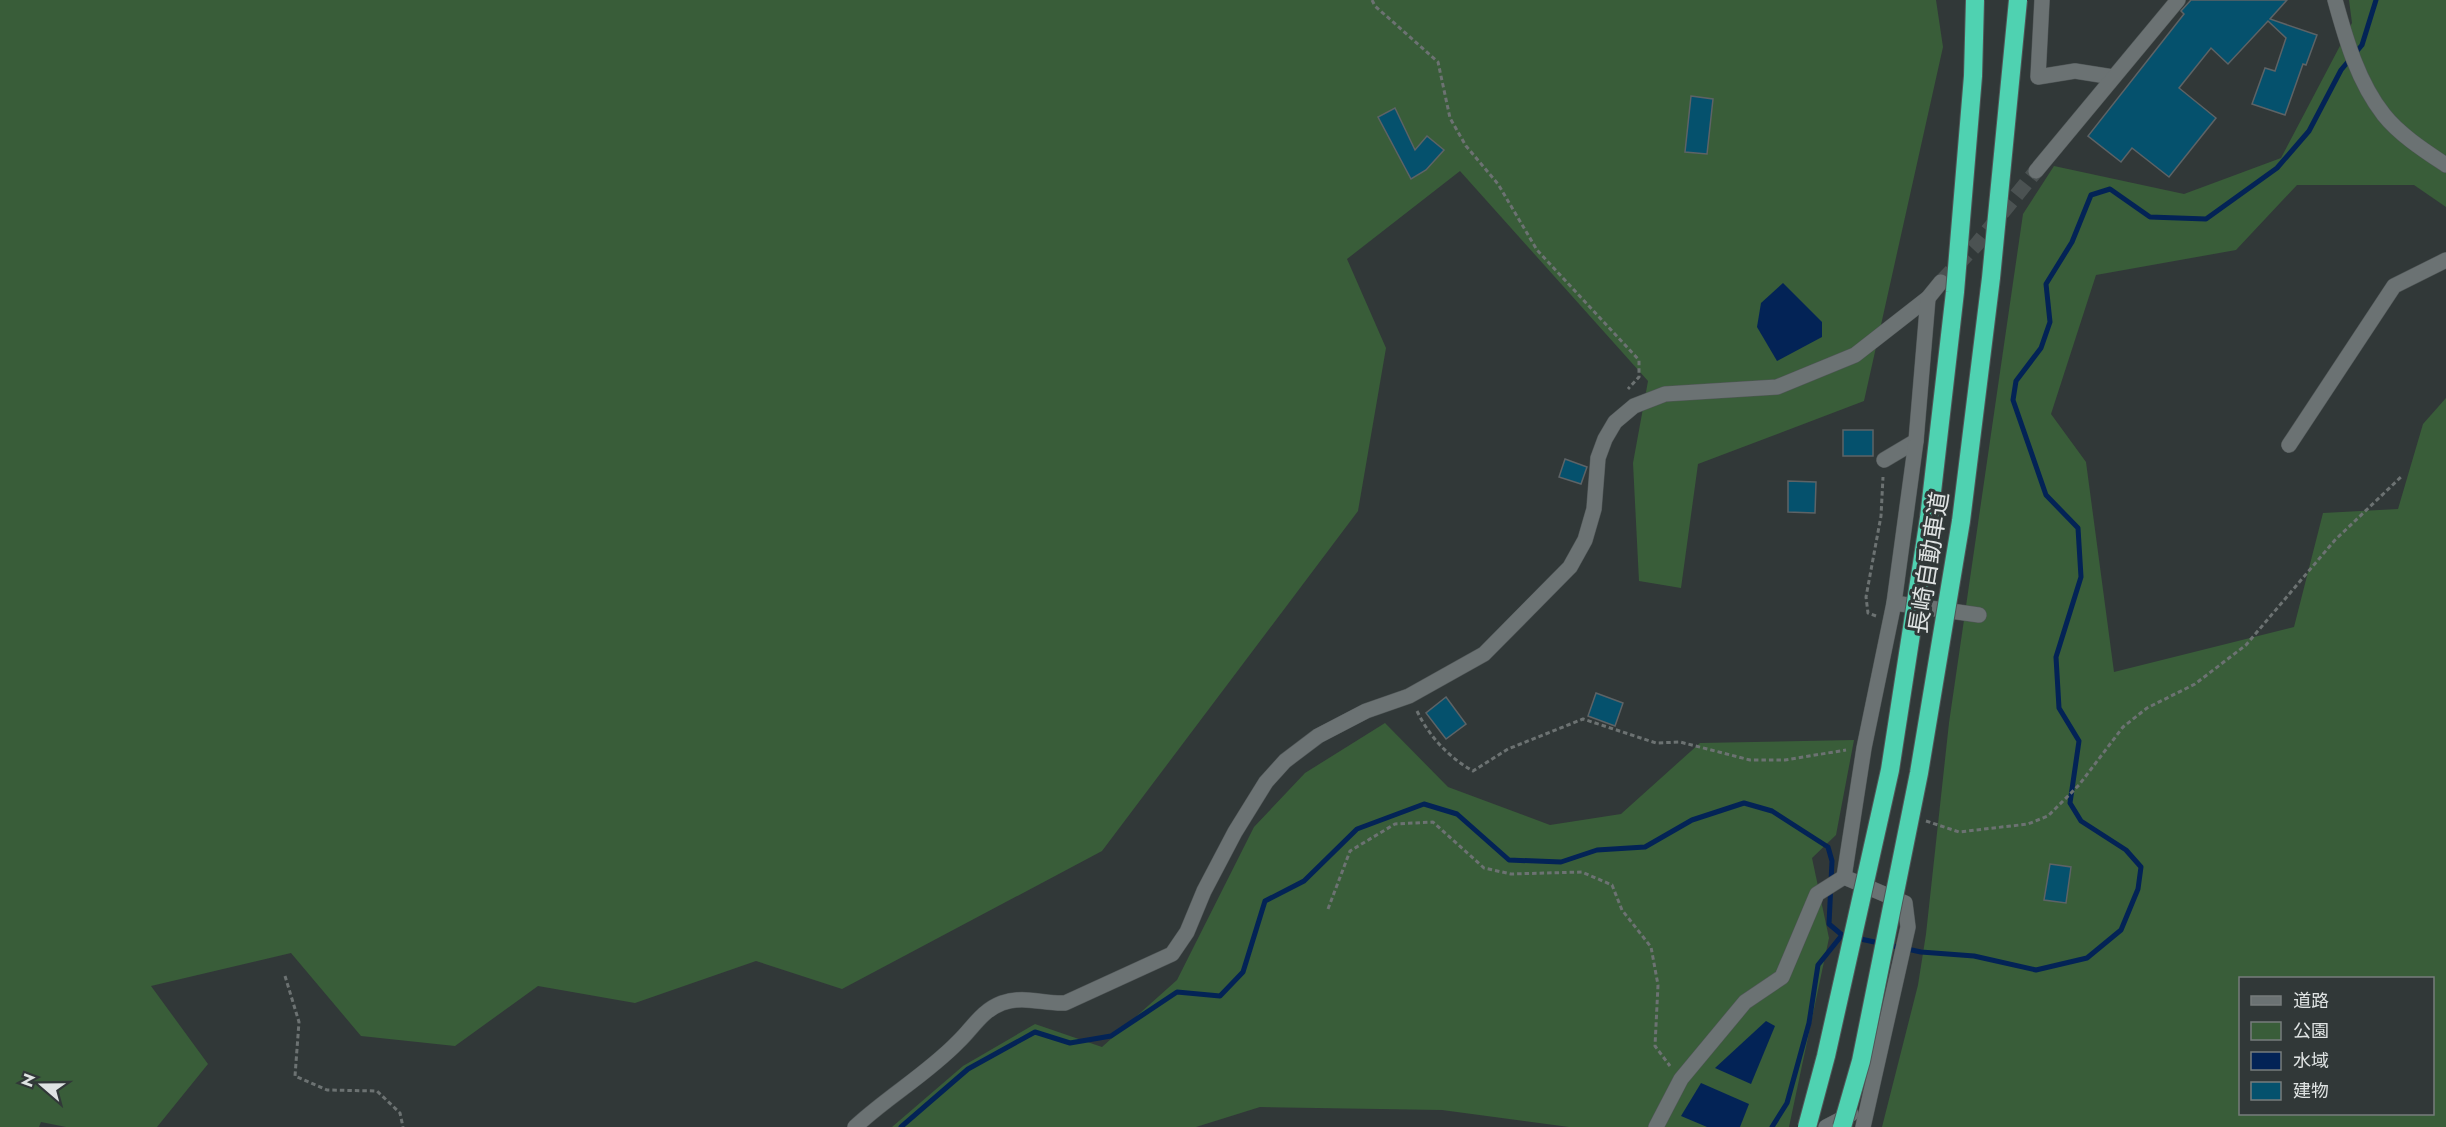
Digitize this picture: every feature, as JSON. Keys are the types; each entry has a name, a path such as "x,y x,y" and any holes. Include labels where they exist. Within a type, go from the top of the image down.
{"highway":[{"name":"長崎自動車道","path":"1807,1127 1826,1056 1890,770 1929,518 1955,292 1973,76 1975,0"},
{"name":"長崎自動車道","path":"1842,1127 1861,1061 1917,785 1961,521 1991,278 2018,0"}],"street":[{"path":"2042,0 2038,77 2075,71 2113,77"},
{"path":"2036,171 2178,0"},
{"path":"2335,0 2346,44 2358,70 2385,116 2419,147 2446,165"},
{"path":"2289,446 2394,286 2446,260"},
{"path":"855,1127 958,1042 980,1016 1001,1004 1026,998 1049,1003 1065,1003 1172,954 1187,932 1204,891 1235,832 1266,782 1285,761 1318,736 1366,711 1409,696 1484,654 1570,567 1585,540 1594,509 1598,458 1605,439 1615,422 1634,406 1665,394 1777,387 1855,355 1928,298 1941,282"},
{"path":"1656,1127 1680,1079 1745,1002 1782,977 1817,894 1844,877 1864,748 1894,603 1916,441 1928,298"},
{"path":"1884,460 1916,441"},
{"path":"1894,603 1979,615"},
{"path":"1844,877 1905,903 1908,927 1902,964 1863,1127"},
{"path":"1826,1127 1869,1104"}],"path":[{"path":"1372,0 1375,6 1438,62 1450,118 1466,146 1498,184 1537,250 1639,360 1639,377 1626,392"},
{"path":"1884,460 1881,516 1866,597 1868,613 1879,617 1894,603"},
{"path":"1916,818 1959,832 2028,824 2048,816 2079,785 2123,727 2147,708 2195,684 2246,645 2335,540 2402,476"},
{"path":"1409,696 1423,724 1453,760 1473,771 1508,749 1583,719 1656,743 1680,742 1750,760 1785,760 1864,748"},
{"path":"1328,909 1350,851 1395,824 1433,822 1484,868 1511,874 1582,872 1612,885 1622,910 1651,947 1658,985 1655,1046 1680,1079"},
{"path":"285,976 299,1022 295,1076 327,1090 377,1091 400,1113 403,1127"}],"green space":[{"path":"0,0 1936,0 1943,47 1864,401 1698,464 1681,588 1639,581 1633,463 1648,381 1460,171 1347,259 1386,348 1358,511 1102,851 842,989 756,961 635,1003 538,986 455,1046 361,1036 291,953 151,986 208,1064 157,1127 66,1127 41,1122 39,1127 0,1127"},
{"path":"2349,0 2446,0 2446,207 2414,185 2297,185 2236,250 2096,275 2051,414 2086,462 2114,672 2294,627 2323,513 2398,509 2423,424 2446,398 2446,1127 1882,1127 1918,985 1926,934 1949,723 2023,214 2054,166 2184,194 2281,158 2352,23"},
{"path":"1385,723 1448,787 1550,825 1621,814 1700,743 1854,740 1836,835 1812,858 1829,938 1789,1127 1569,1127 1442,1110 1260,1107 1196,1127 892,1127 963,1066 1035,1024 1102,1047 1177,980 1254,827 1305,773"}],"water":[{"path":"1783,283 1822,322 1822,337 1777,361 1757,327 1761,303"},
{"path":"1766,1021 1775,1026 1751,1084 1715,1068"},
{"path":"1701,1083 1749,1104 1740,1127 1707,1127 1681,1116"}],"building":[{"path":"2191,0 2287,0 2270,19 2317,35 2306,65 2303,64 2285,115 2252,104 2265,68 2275,71 2286,38 2268,21 2228,64 2211,48 2179,88 2216,118 2169,177 2132,148 2121,162 2088,136 2184,14 2181,11"},
{"path":"1691,96 1713,99 1707,154 1685,152"},
{"path":"1395,108 1415,150 1427,136 1444,150 1426,170 1411,179 1378,117"},
{"path":"1843,430 1873,430 1873,456 1843,456"},
{"path":"1565,459 1587,467 1581,484 1559,477"},
{"path":"1788,481 1816,482 1815,513 1788,512"},
{"path":"1596,693 1623,703 1615,726 1588,716"},
{"path":"1446,697 1466,724 1446,739 1426,713"},
{"path":"2050,864 2071,867 2066,903 2044,900"}],"waterway":[{"path":"901,1127 968,1069 1035,1032 1070,1043 1111,1036 1177,992 1220,996 1243,972 1265,901 1304,881 1357,829 1424,804 1457,814 1509,860 1561,862 1597,850 1645,847 1692,820 1744,803 1772,811 1828,847 1832,861 1829,924 1842,935 1921,952 1974,956 2036,970 2087,958 2121,930 2138,889 2141,867 2126,850 2081,821 2070,803 2079,741 2059,708 2056,657 2081,577 2078,528 2046,495 2013,400 2016,381 2041,348 2050,322 2046,284 2072,242 2091,195 2110,189 2150,217 2206,219 2277,168 2309,131 2341,70 2362,45 2376,0"},
{"path":"1772,1127 1787,1103 1809,1023 1818,965 1842,935"}],"tunnel":[{"path":"1941,282 1977,244 2036,171"}]}
